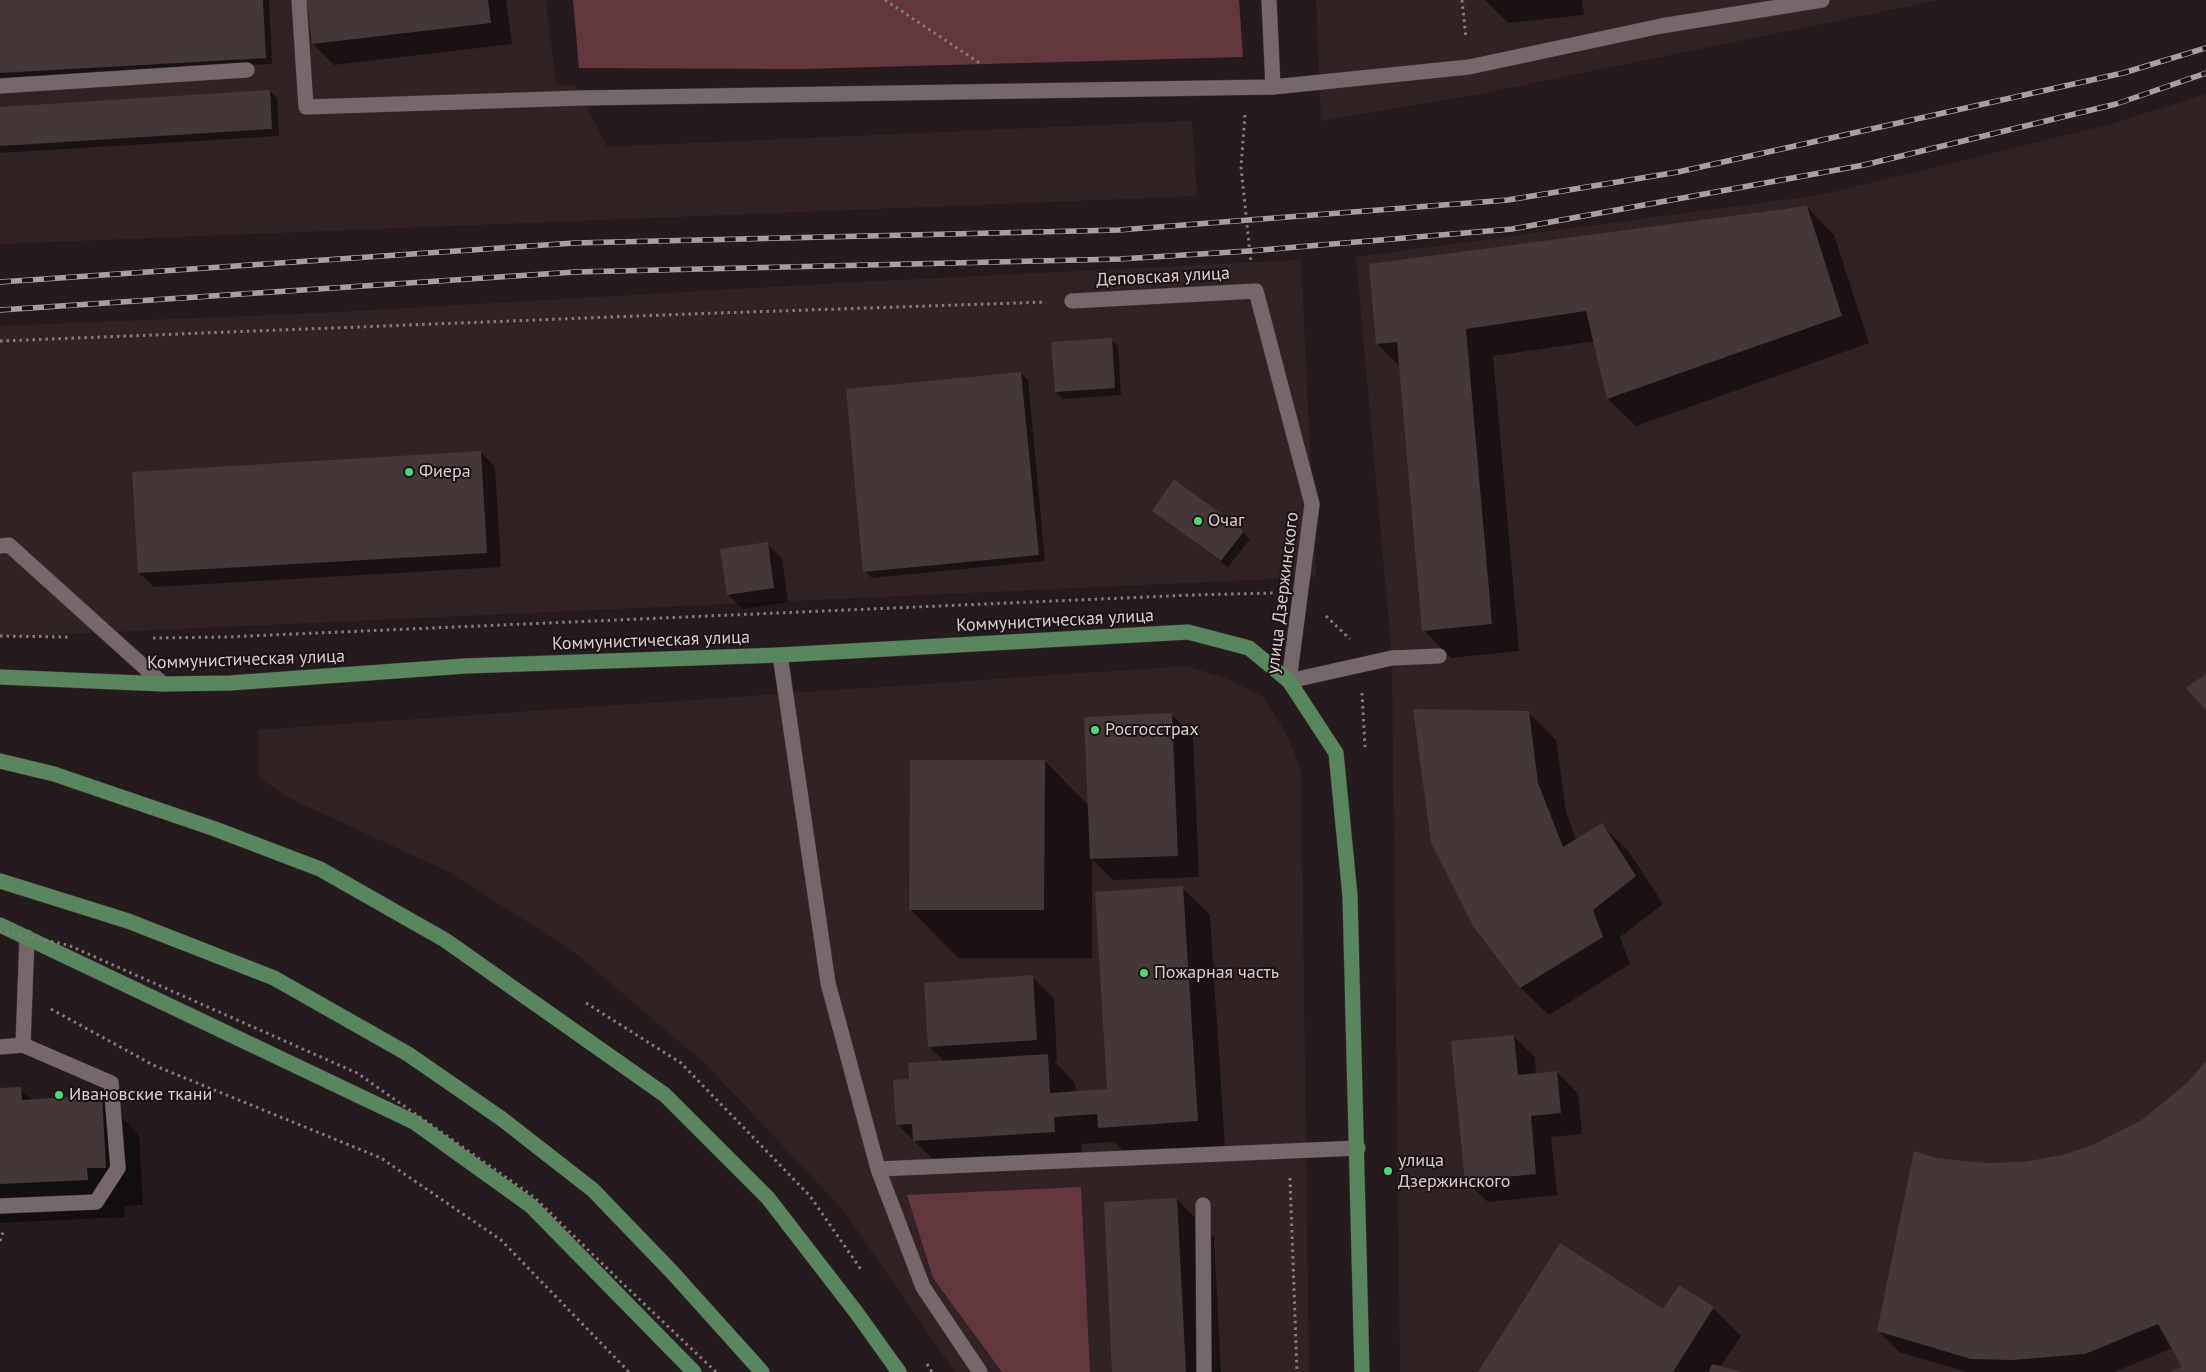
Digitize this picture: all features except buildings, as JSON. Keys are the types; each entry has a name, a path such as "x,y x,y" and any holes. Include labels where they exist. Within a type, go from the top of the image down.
{"main road":[{"name":"Коммунистическая улица","path":"0,677 163,684 230,683 465,666 780,655 1188,632 1249,648 1289,681"},
{"name":"улица Дзержинского","path":"1289,681 1336,753 1350,896 1358,1148 1362,1372"},
{"path":"0,761 54,774 215,829 320,869 445,940 665,1095 768,1198 856,1312 899,1372"},
{"path":"0,881 128,921 274,978 408,1054 502,1119 593,1190 672,1272 762,1372"},
{"path":"0,925 414,1122 532,1206 694,1372"}],"street":[{"path":"299,0 306,107 582,98 1273,87 1469,67 1661,26 1822,0"},
{"path":"1269,0 1273,87"},
{"path":"0,86 247,70"},
{"name":"Деповская улица","path":"1072,302 1256,291"},
{"name":"улица Дзержинского","path":"1256,291 1312,504 1289,681"},
{"path":"0,546 9,545 163,684"},
{"path":"780,655 828,983 878,1170 923,1287 980,1372"},
{"path":"1289,681 1392,658 1439,656"},
{"path":"23,1045 27,937"},
{"path":"0,1047 23,1045 111,1083 118,1168 96,1202 0,1206"},
{"path":"878,1170 1358,1148"},
{"path":"1203,1205 1204,1372"}],"path":[{"path":"885,0 982,65"},
{"path":"1462,0 1469,67"},
{"path":"1247,88 1241,167 1249,251 1256,291"},
{"path":"0,341 708,313 1072,302"},
{"path":"0,636 112,638 235,637 1192,595 1300,593 1351,640"},
{"path":"0,931 68,946 357,1073 534,1197 716,1372"},
{"path":"25,994 153,1065 381,1158 501,1240 630,1372"},
{"path":"1289,1151 1297,1372"}],"shaded area":[{"path":"0,0 546,0 556,84 576,86 607,147 1192,121 1197,196 0,244"},
{"path":"573,0 1239,0 1243,57 801,69 579,68"},
{"path":"1316,0 1939,0 1484,93 1321,121"},
{"path":"2206,94 2206,1372 1400,1372 1392,658 1356,257 1821,195 2108,125"},
{"path":"1301,260 1316,577 0,637 0,326 323,313 841,283"},
{"path":"1187,666 1225,678 1263,697 1287,735 1301,769 1309,1372 955,1372 844,1211 707,1065 573,951 449,872 287,797 259,777 258,730"},
{"path":"1081,1187 1090,1372 1002,1372 933,1278 907,1195"}],"railway":[{"path":"0,282 574,243 1119,230 1508,200 1678,172 2123,73 2206,48"},
{"path":"0,310 575,272 1120,259 1249,251 1512,229 1864,165 2116,104 2206,73"}],"place":[{"name":"Фиера","path":"409,472"},
{"name":"Очаг","path":"1198,521"},
{"name":"Росгосстрах","path":"1095,730"},
{"name":"Пожарная часть","path":"1144,973"},
{"name":"Ивановские ткани","path":"59,1095"},
{"name":"улица Дзержинского","path":"1388,1171"}]}
